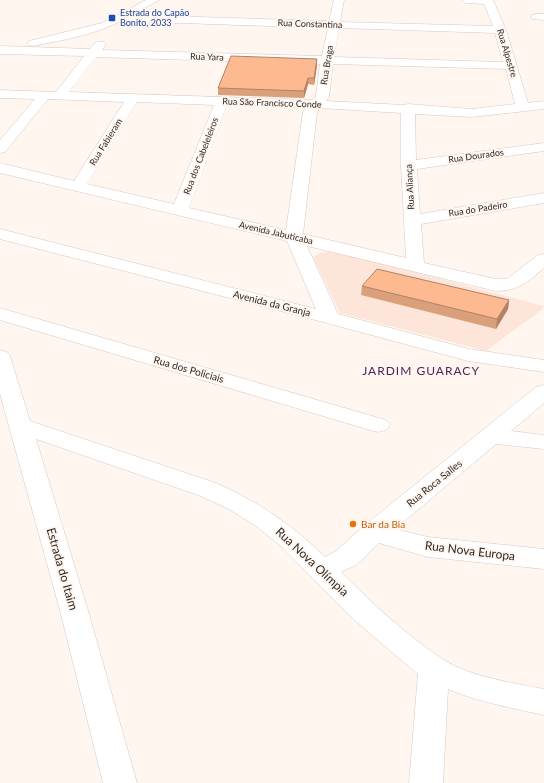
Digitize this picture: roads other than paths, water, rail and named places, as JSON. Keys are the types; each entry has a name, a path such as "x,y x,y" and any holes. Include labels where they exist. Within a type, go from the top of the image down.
{"street":[{"path":"0,50 78,33 117,21 154,0"},
{"name":"Rua Braga","path":"316,104 322,98 327,60 339,0"},
{"path":"466,0 488,0"},
{"name":"Rua Alpestre","path":"488,0 500,30 523,108"},
{"path":"60,95 117,21"},
{"name":"Rua Constantina","path":"117,21 500,30"},
{"name":"Rua Yara","path":"0,50 511,66"},
{"name":"Rua São Francisco Conde","path":"0,94 316,104 408,108 472,113 544,105"},
{"path":"0,149 45,95"},
{"name":"Rua Fabieram","path":"78,186 133,98"},
{"name":"Rua dos Cabeleleiros","path":"180,211 222,101"},
{"path":"316,104 310,112 294,237 330,318"},
{"name":"Rua Aliança","path":"408,108 409,166 415,265"},
{"name":"Rua Dourados","path":"409,166 544,146"},
{"name":"Avenida Jabuticaba","path":"0,168 496,285 504,285 514,282 544,259"},
{"name":"Rua do Padeiro","path":"412,220 544,198"},
{"name":"Avenida da Granja","path":"0,234 330,318 468,355 544,366"},
{"name":"Rua dos Policiais","path":"0,314 378,425"},
{"name":"Estrada do Itaim","path":"0,356 4,389 21,426 77,622 120,783"},
{"name":"Rua Roca Salles","path":"322,570 346,558 374,532 544,392"},
{"name":"Rua Nova Olímpia","path":"21,426 53,435 193,484 236,502 265,520 292,541 371,617 398,641 434,669 466,683 510,696 544,702"},
{"path":"491,436 544,442"},
{"name":"Rua Nova Europa","path":"374,532 428,547 544,559"},
{"path":"426,783 434,669"}],"place":[{"name":"Estrada do Capão Bonito, 2033","path":"112,18"},
{"name":"Bar da Bia","path":"353,524"}],"district":[{"name":"JARDIM GUARACY","path":"421,371"}]}
